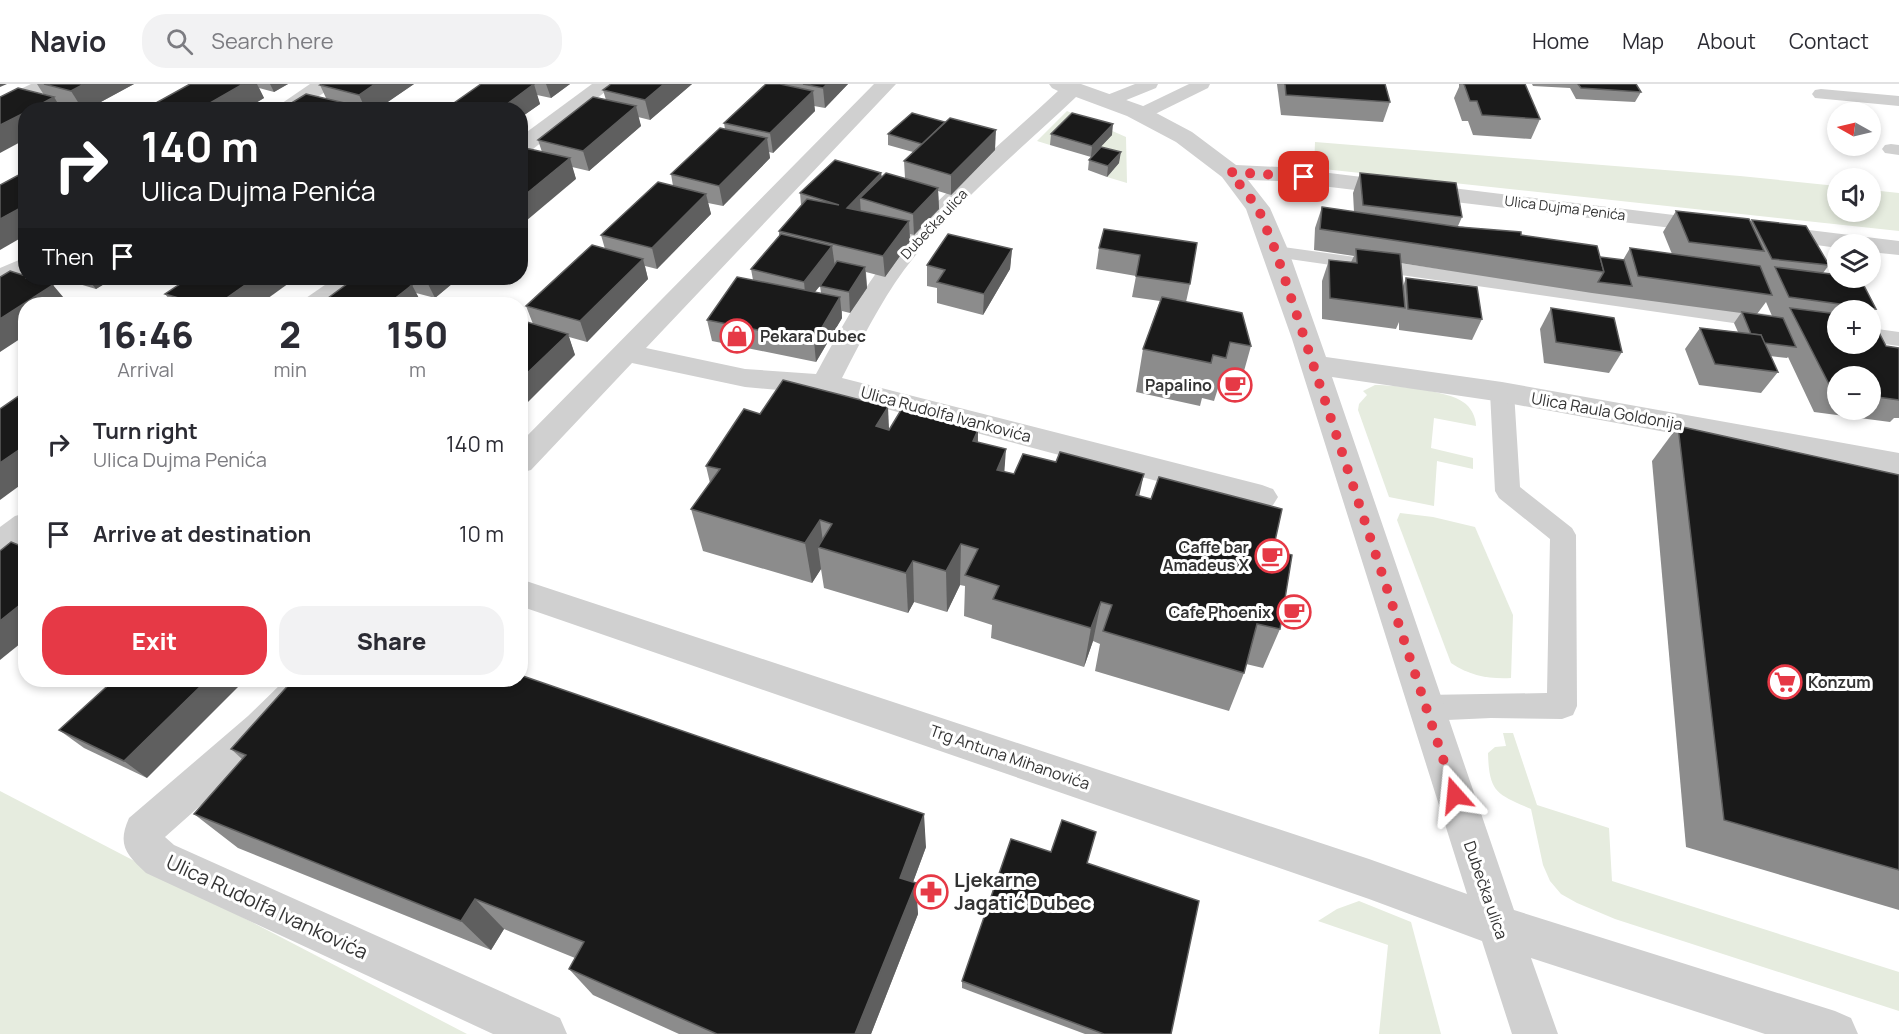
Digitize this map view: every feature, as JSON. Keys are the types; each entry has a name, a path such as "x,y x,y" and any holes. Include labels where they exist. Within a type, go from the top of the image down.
{"street":[{"path":"0,107 47,84"},
{"path":"295,102 324,84"},
{"path":"528,142 605,84"},
{"path":"528,454 886,84"},
{"name":"Dubečka ulica","path":"825,383 856,324 905,252 1066,86 1141,114 1184,136 1230,172 1258,208 1276,252 1425,708 1535,1034"},
{"name":"Ulica Dujma Penića","path":"1230,172 1280,174 1899,248"},
{"path":"0,279 18,269"},
{"path":"325,297 341,285"},
{"name":"Ulica Rudolfa Ivankovića","path":"626,353 745,378 825,383 1262,497"},
{"name":"Ulica Raula Goldonija","path":"1314,365 1502,392 1899,464"},
{"path":"0,544 18,531"},
{"name":"Trg Antuna Mihanovića","path":"528,595 1379,882 1498,926 1835,1034"},
{"name":"Ulica Rudolfa Ivankovića","path":"302,687 261,728 143,831 143,843 160,859 544,1034"}],"lane":[{"path":"1108,101 1150,84"},
{"path":"1141,114 1202,84"},
{"path":"1821,94 1878,98 1899,102"},
{"path":"1881,115 1899,116"},
{"path":"1276,252 1827,328"},
{"path":"1881,337 1899,339"},
{"path":"1425,708 1491,705 1562,706 1563,535 1508,491 1502,392"}],"shaded area":[{"path":"1067,111 1126,137 1127,183 1107,177 1119,163 1106,150 1099,148 1111,135 1071,123 1050,145 1037,141"},
{"path":"1315,142 1827,185 1827,222 1881,222 1881,191 1899,193 1899,231 1314,168"},
{"path":"1375,385 1408,387 1446,395 1463,402 1472,412 1476,426 1434,418 1431,448 1473,458 1473,469 1437,461 1434,506 1389,497 1358,410 1359,404 1367,395 1363,391"},
{"path":"1400,513 1433,517 1475,527 1513,615 1511,678 1480,676 1451,663 1397,520"},
{"path":"1503,733 1513,733 1537,805 1609,828 1612,881 1899,972 1899,1011 1615,919 1561,894 1550,881 1543,865 1531,809 1503,795 1497,790 1490,777 1488,753 1495,747 1506,746"},
{"path":"0,791 467,1034 0,1034"},
{"path":"1359,901 1411,922 1441,1034 1379,1034 1388,945 1318,921 1337,909"}],"building":[{"path":"44,84 84,84 71,91"},
{"path":"190,84 243,84 212,102 158,102"},
{"path":"375,84 359,95 320,85"},
{"path":"481,84 534,84 510,102 455,102"},
{"path":"611,84 664,84 645,100 603,90"},
{"path":"766,84 780,84 813,91 770,133 724,123"},
{"path":"803,84 827,84 823,88"},
{"path":"1285,84 1385,84 1390,102 1286,95"},
{"path":"1464,84 1525,84 1540,119 1482,115 1477,101 1470,101"},
{"path":"1578,84 1636,84 1641,92 1581,88"},
{"path":"18,88 54,97 45,102 18,102 18,116 0,125 0,97"},
{"path":"306,94 341,102 293,102"},
{"path":"593,97 636,106 583,151 538,140"},
{"path":"912,113 945,122 922,144 888,134"},
{"path":"1072,113 1113,124 1092,146 1051,134"},
{"path":"950,118 996,130 951,175 904,161"},
{"path":"720,128 767,138 719,186 671,174"},
{"path":"1101,147 1121,152 1108,166 1089,160"},
{"path":"528,149 570,158 528,192"},
{"path":"835,160 881,173 847,208 909,221 883,256 779,231 807,199 839,205 800,193"},
{"path":"886,173 938,188 913,214 860,198"},
{"path":"1360,173 1456,183 1462,217 1363,205"},
{"path":"18,175 18,209 0,219 0,185"},
{"path":"658,182 706,194 652,248 601,235"},
{"path":"1322,207 1459,227 1521,232 1521,235 1597,246 1604,272 1320,229"},
{"path":"1676,211 1749,219 1764,251 1689,242"},
{"path":"1752,220 1806,226 1827,265 1772,259"},
{"path":"1104,229 1197,243 1190,284 1136,276 1140,255 1099,248"},
{"path":"781,234 832,246 804,282 751,269"},
{"path":"948,234 1012,249 984,294 937,282 945,270 927,265"},
{"path":"592,245 643,259 580,321 528,307"},
{"path":"1630,248 1760,266 1772,295 1638,276"},
{"path":"1356,249 1400,254 1405,308 1330,298 1329,260 1357,263"},
{"path":"1600,257 1624,260 1632,286 1598,282 1604,272"},
{"path":"837,261 865,267 849,292 820,286"},
{"path":"1775,267 1827,274 1827,288 1865,288 1871,300 1827,300 1827,302 1789,297"},
{"path":"10,271 18,274 18,285 53,285 34,297 18,297 18,307 0,319 0,277"},
{"path":"737,277 840,297 814,341 707,320"},
{"path":"1406,278 1477,287 1482,319 1408,309"},
{"path":"178,285 245,285 228,297 175,297 165,294"},
{"path":"346,285 412,285 397,297 329,297"},
{"path":"1162,297 1242,313 1251,346 1230,342 1226,358 1213,355 1211,363 1143,349"},
{"path":"1551,308 1614,318 1622,352 1556,342"},
{"path":"1790,308 1827,313 1827,354 1881,354 1881,336 1886,346 1899,348 1899,400 1881,398 1881,366 1827,366 1827,380"},
{"path":"1742,312 1783,318 1796,347 1764,343 1761,335 1751,334"},
{"path":"528,322 568,334 528,372"},
{"path":"1700,328 1761,335 1778,372 1715,364"},
{"path":"783,380 888,407 876,426 889,430 901,410 978,430 973,441 1006,449 997,470 1014,474 1023,454 1056,462 1060,452 1144,474 1136,495 1151,499 1159,477 1282,509 1273,550 1292,555 1280,629 1257,624 1244,673 1103,631 1112,605 1101,602 1091,628 993,599 999,586 965,575 978,549 961,544 946,571 913,561 906,573 818,547 832,524 820,520 805,543 691,509 720,469 706,466 744,409 760,414"},
{"path":"18,397 18,451 0,463 0,409"},
{"name":"Konzum","path":"1678,426 1899,475 1899,870 1724,820"},
{"path":"11,542 18,545 18,606 0,621 0,551"},
{"path":"528,678 924,814 900,878 916,883 855,1034 717,1034 569,969 584,942 475,899 461,921 194,814 246,755 231,749 287,687 528,687"},
{"path":"106,687 200,687 124,761 59,730"},
{"path":"1062,820 1096,832 1087,863 1199,901 1171,1034 1104,1034 962,981 1011,839 1051,852"}],"place":[{"name":"Pekara Dubec","path":"737,336"},
{"name":"Papalino","path":"1235,385"},
{"name":"Caffe bar Amadeus X","path":"1272,556"},
{"name":"Cafe Phoenix","path":"1294,612"},
{"name":"Konzum","path":"1785,682"},
{"name":"Ljekarne Jagatić Dubec","path":"931,892"}],"route":[{"path":"1304,177 1230,172 1258,208 1276,252 1455,795"}]}
